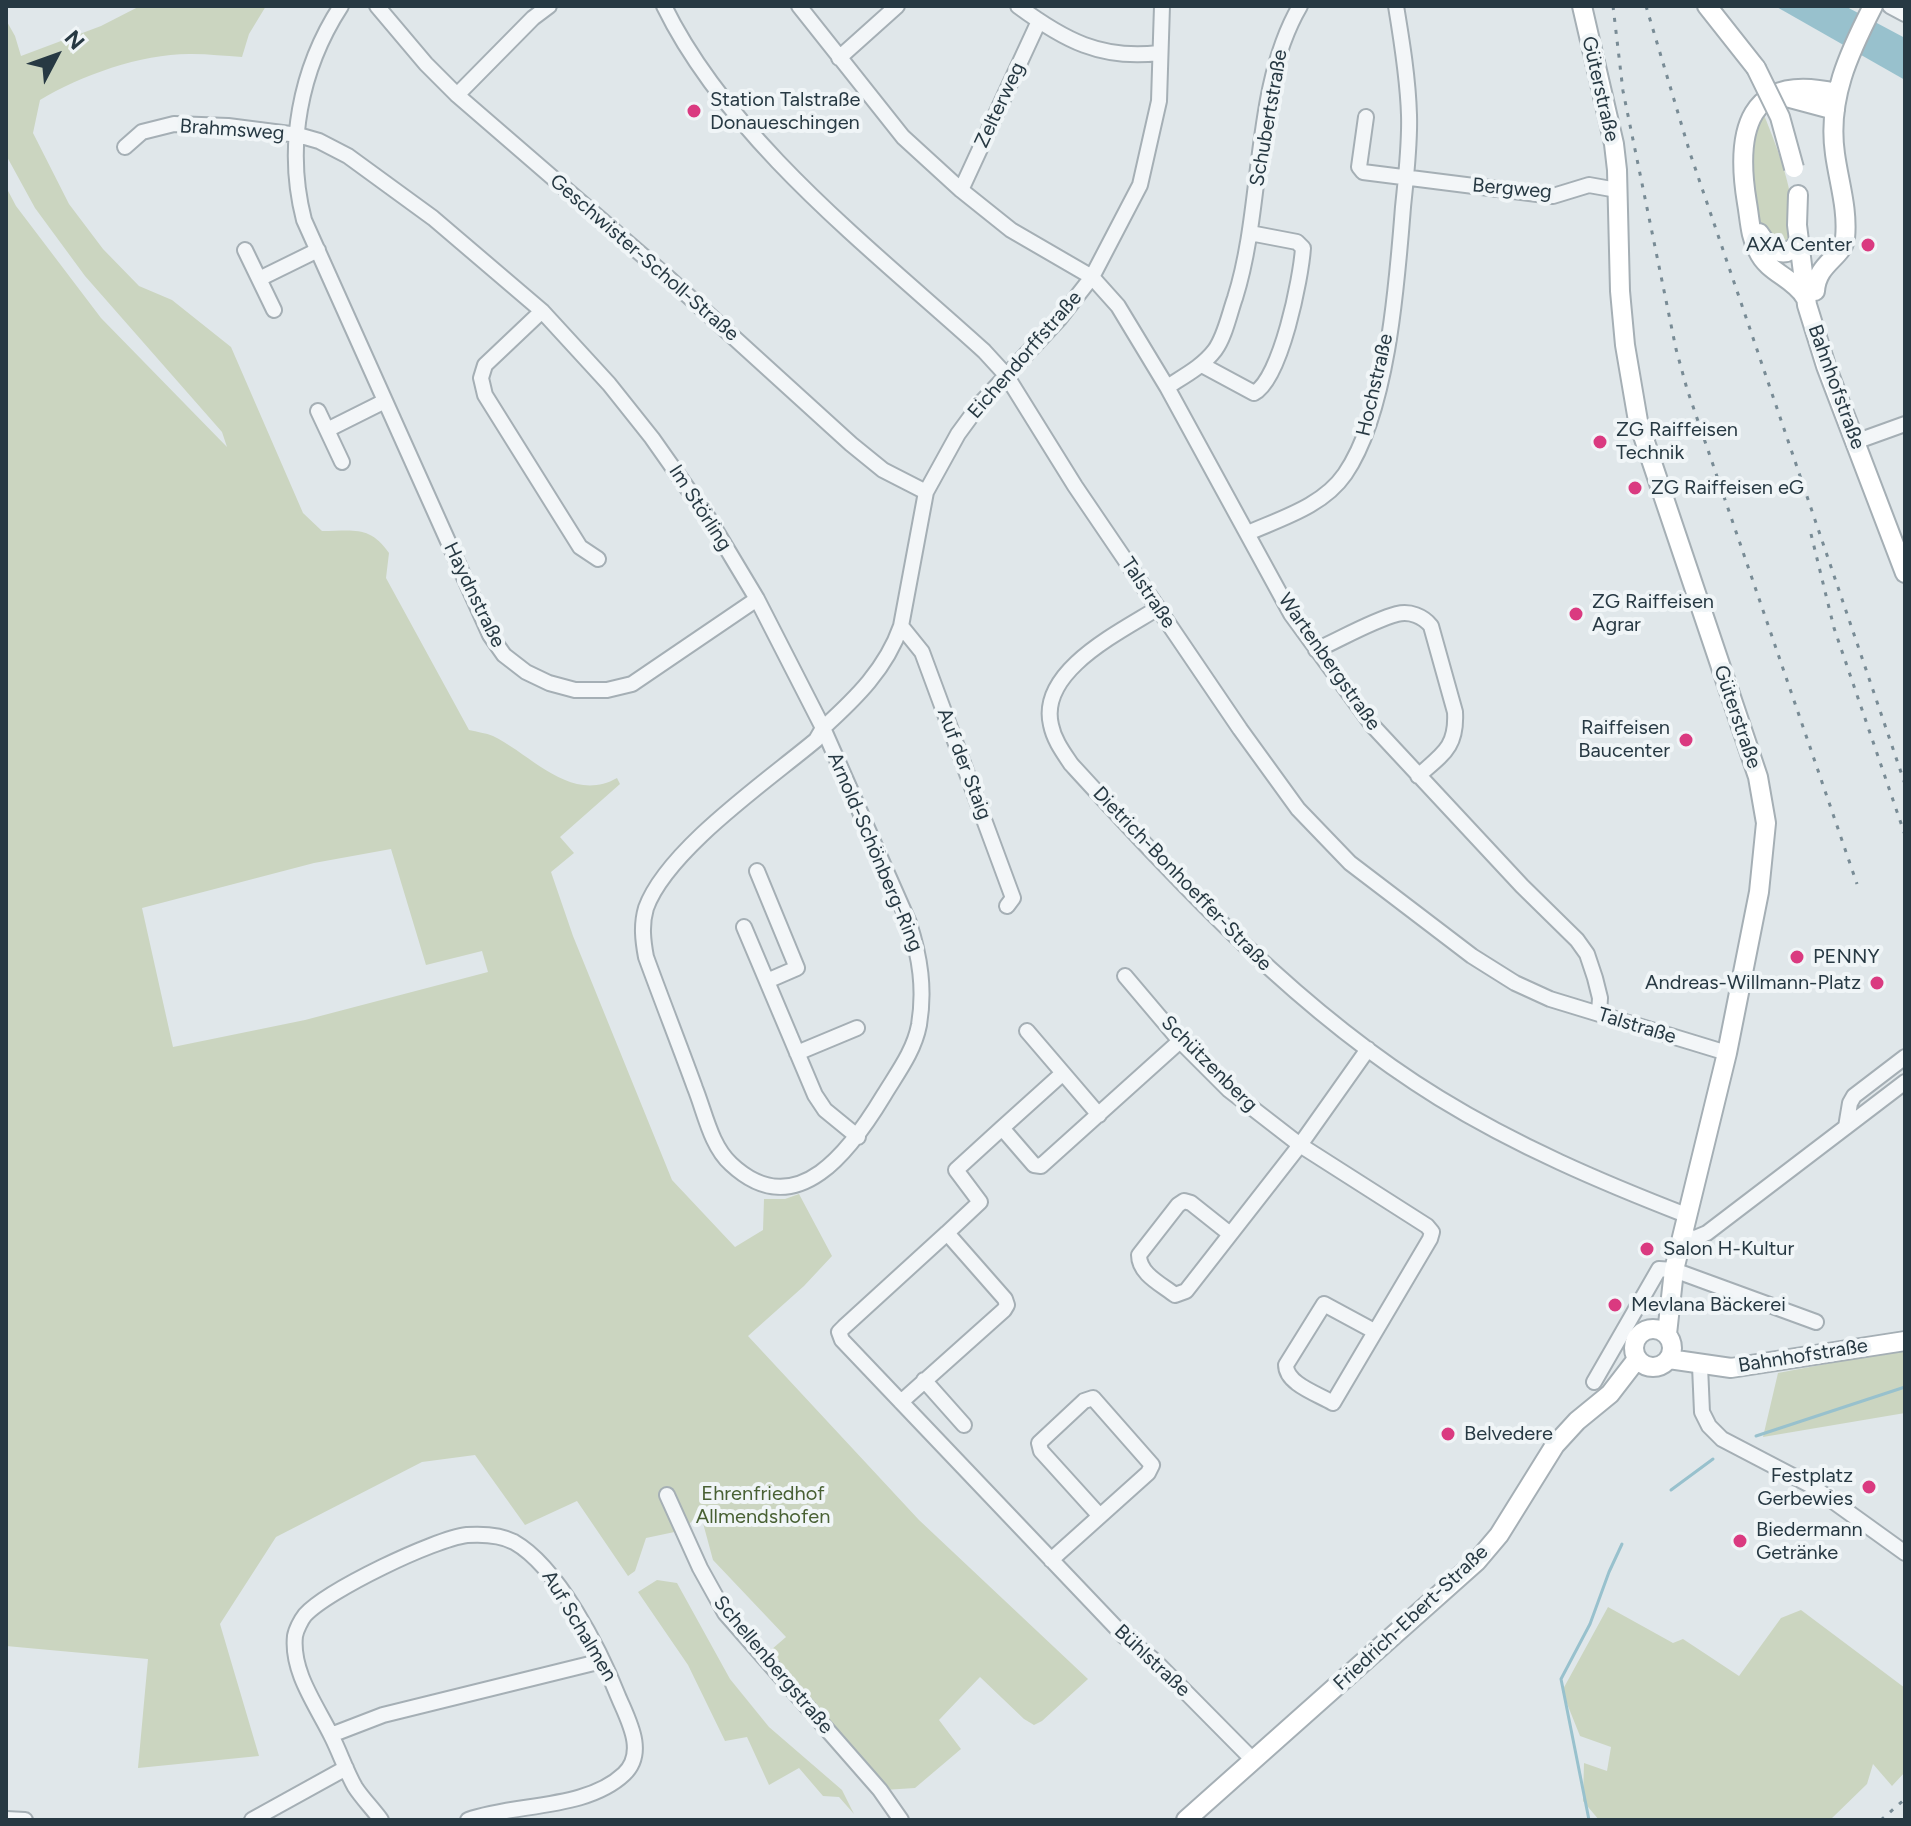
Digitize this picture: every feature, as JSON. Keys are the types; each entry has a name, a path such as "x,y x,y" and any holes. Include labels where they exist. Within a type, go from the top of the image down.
{"main road":[{"name":"Güterstraße","path":"1582,6 1614,144 1621,305 1638,421 1763,796 1766,823 1759,892 1727,1053 1674,1270 1665,1341 1646,1329 1636,1338 1634,1345 1644,1363"},
{"name":"Bahnhofstraße","path":"1707,6 1756,68 1780,117 1794,168 1817,339 1905,547"},
{"path":"1847,57 1825,80 1778,94 1757,107 1745,133 1745,187 1751,232 1758,252 1766,264 1810,296 1816,279 1844,245 1846,211 1833,135 1836,101 1847,57 1873,6"},
{"path":"1808,87 1836,101"},
{"path":"1778,94 1836,101"},
{"path":"1748,209 1757,230 1773,251 1782,254 1803,246 1827,249 1845,237"},
{"name":"Bahnhofstraße","path":"1860,440 1905,573"},
{"name":"Bahnhofstraße","path":"1665,1341 1700,1366 1731,1368 1905,1341"},
{"path":"1644,1363 1658,1366 1665,1341"},
{"name":"Friedrich-Ebert-Straße","path":"1188,1819 1477,1561 1499,1535 1555,1445 1577,1421 1644,1363"}],"street":[{"name":"Haydnstraße","path":"341,6 313,56 303,89 295,169 297,194 304,220 490,635 504,655 526,672 549,683 575,690 607,690 632,684 757,599"},
{"name":"Geschwister-Scholl-Straße","path":"377,6 457,95 664,274 851,444 883,470 926,492"},
{"path":"457,95 533,18 549,6"},
{"name":"Talstraße","path":"664,6 688,49 714,85 792,178 984,351 1006,375 1075,486 1298,809 1350,863 1472,956 1515,983 1550,999 1727,1053"},
{"name":"Wartenbergstraße","path":"799,6 903,137 1011,230 1092,277 1118,306 1167,387 1291,614 1372,725 1522,886 1577,940 1587,954 1595,978 1600,998 1599,1014"},
{"path":"839,58 897,6"},
{"path":"1018,6 1085,47 1112,54 1159,53"},
{"name":"Eichendorffstraße","path":"823,728 869,682 894,646 901,626 926,492 958,434 980,404 1060,318 1092,277 1140,185 1159,101 1162,6"},
{"name":"Schubertstraße","path":"1167,387 1202,365 1217,347 1230,314 1244,269 1272,82 1285,35 1300,6"},
{"name":"Hochstraße","path":"1248,533 1312,506 1344,476 1361,446 1372,416 1384,362 1406,177 1409,117 1405,56 1396,6"},
{"path":"1890,6 1905,14"},
{"name":"Zelterweg","path":"961,190 1039,21"},
{"path":"1366,117 1359,167 1363,172 1406,177"},
{"name":"Brahmsweg","path":"125,147 142,132 174,124 228,126 298,135"},
{"name":"Im Störling","path":"298,135 319,141 348,156 433,218 542,311 609,384 662,451 709,519 757,599 823,728"},
{"name":"Bergweg","path":"1406,177 1553,196 1589,185 1617,190"},
{"path":"1202,365 1254,393 1265,383 1290,324 1303,248 1297,242 1250,233"},
{"path":"245,250 274,310"},
{"path":"259,279 318,250"},
{"path":"542,311 485,365 481,378 485,395 580,547 598,559"},
{"path":"327,430 385,401"},
{"path":"318,411 342,462"},
{"path":"1860,440 1905,424"},
{"name":"Dietrich-Bonhoeffer-Straße","path":"1158,608 1095,648 1059,683 1050,702 1050,723 1058,744 1071,764 1187,891 1272,972 1368,1049 1438,1097 1486,1125 1601,1182 1686,1215"},
{"path":"1316,650 1399,613 1414,614 1431,626 1456,725 1449,748 1418,776"},
{"name":"Auf der Staig","path":"901,626 922,652 1013,898 1007,906"},
{"name":"Arnold-Schönberg-Ring","path":"823,728 909,923 920,955 923,992 913,1049 858,1137 820,1174 783,1188 746,1177 728,1162 719,1149 646,957 642,931 645,911 656,886 675,862 694,842 816,740 823,728"},
{"path":"757,871 797,968 767,981"},
{"path":"744,927 815,1095 825,1110 858,1137"},
{"name":"Schützenberg","path":"1125,976 1180,1041 1229,1090 1300,1145 1432,1232 1374,1331"},
{"path":"797,1053 857,1028"},
{"path":"1027,1031 1099,1115"},
{"path":"1063,1073 1002,1128 1034,1165 1041,1166 1180,1041"},
{"path":"1230,1234 1191,1203 1184,1201 1139,1255 1139,1263 1175,1295 1181,1295 1230,1234 1300,1145 1368,1049"},
{"path":"1846,1127 1854,1096 1905,1057"},
{"path":"1682,1235 1695,1238 1707,1233 1905,1082"},
{"name":"Bühlstraße","path":"1002,1128 956,1170 980,1202 839,1332 842,1340 1124,1636 1156,1662 1254,1761"},
{"path":"901,1402 1007,1305 947,1233"},
{"path":"1594,1382 1659,1269 1674,1270 1816,1322"},
{"path":"1324,1304 1374,1331 1333,1403 1286,1372 1286,1365 1324,1304"},
{"path":"1700,1366 1702,1412 1709,1426 1722,1439 1812,1486 1905,1553"},
{"path":"924,1380 964,1425"},
{"path":"1051,1560 1148,1473 1152,1465 1093,1398 1084,1401 1039,1443 1041,1451 1099,1515"},
{"name":"Schellenbergstraße","path":"667,1495 700,1568 725,1613 880,1790 901,1820"},
{"name":"Auf Schalmen","path":"381,1820 356,1788 307,1690 295,1653 295,1633 304,1616 323,1601 401,1558 449,1539 493,1535 512,1541 536,1557 555,1580 611,1677 636,1743 627,1772 607,1785 589,1793 468,1820"},
{"path":"331,1735 383,1715 602,1661"},
{"path":"256,1819 346,1768"},
{"path":"6,1819 25,1820"}],"green space":[{"name":"Ehrenfriedhof Allmendshofen","path":"140,6 266,6 249,34 242,57 198,54 154,57 93,74 40,100 33,133 69,204 103,249 139,286 172,300 231,347 303,513 322,531 368,534 389,553 386,578 469,730 493,736 568,781 584,785 617,778 620,784 560,837 574,853 551,872 573,936 672,1180 735,1247 763,1230 764,1199 785,1199 799,1194 832,1256 804,1286 748,1336 919,1520 1088,1679 1034,1725 980,1677 939,1720 961,1749 915,1788 884,1790 764,1656 786,1637 713,1560 700,1512 684,1530 646,1538 635,1571 628,1576 577,1501 525,1525 475,1455 422,1462 276,1537 220,1624 259,1756 138,1768 148,1659 6,1646 6,187 16,206 101,318 227,447 222,432 85,276 35,208 6,155 6,20 21,56 101,26","holes":["391,849 426,965 482,951 488,972 305,1020 173,1047 142,908 314,863"]},
{"path":"1764,115 1782,162 1791,200 1791,234 1785,246 1768,241 1753,207 1751,150 1758,124"},
{"path":"1905,1349 1905,1413 1763,1437 1778,1373"},
{"path":"657,1580 677,1583 730,1679 769,1727 842,1790 854,1814 839,1797 823,1796 799,1768 769,1785 747,1737 725,1741 688,1665 638,1592"},
{"path":"1608,1607 1673,1643 1683,1639 1739,1676 1781,1618 1801,1610 1905,1688 1905,1772 1892,1786 1873,1764 1867,1784 1830,1820 1599,1820 1583,1801 1584,1763 1607,1771 1611,1747 1580,1736 1562,1691"}],"water":[{"path":"1775,6 1845,6 1905,38 1905,80"}],"waterway":[{"path":"1756,1436 1905,1387"},
{"path":"1671,1490 1713,1459"},
{"path":"1589,1820 1561,1679 1590,1624 1622,1544"}],"railway":[{"path":"1613,6 1623,91 1687,389 1857,884"},
{"path":"1646,6 1690,153 1905,784"},
{"path":"1811,534 1834,628 1905,835"},
{"path":"1881,1820 1905,1799"}],"place":[{"name":"Station Talstraße Donaueschingen","path":"694,111"},
{"name":"AXA Center","path":"1868,245"},
{"name":"ZG Raiffeisen Technik","path":"1600,442"},
{"name":"ZG Raiffeisen eG","path":"1635,488"},
{"name":"ZG Raiffeisen Agrar","path":"1576,614"},
{"name":"Raiffeisen Baucenter","path":"1686,740"},
{"name":"PENNY","path":"1797,957"},
{"name":"Andreas-Willmann-Platz","path":"1877,983"},
{"name":"Salon H-Kultur","path":"1647,1249"},
{"name":"Mevlana Bäckerei","path":"1615,1305"},
{"name":"Belvedere","path":"1448,1434"},
{"name":"Festplatz Gerbewies","path":"1869,1487"},
{"name":"Biedermann Getränke","path":"1740,1541"}]}
